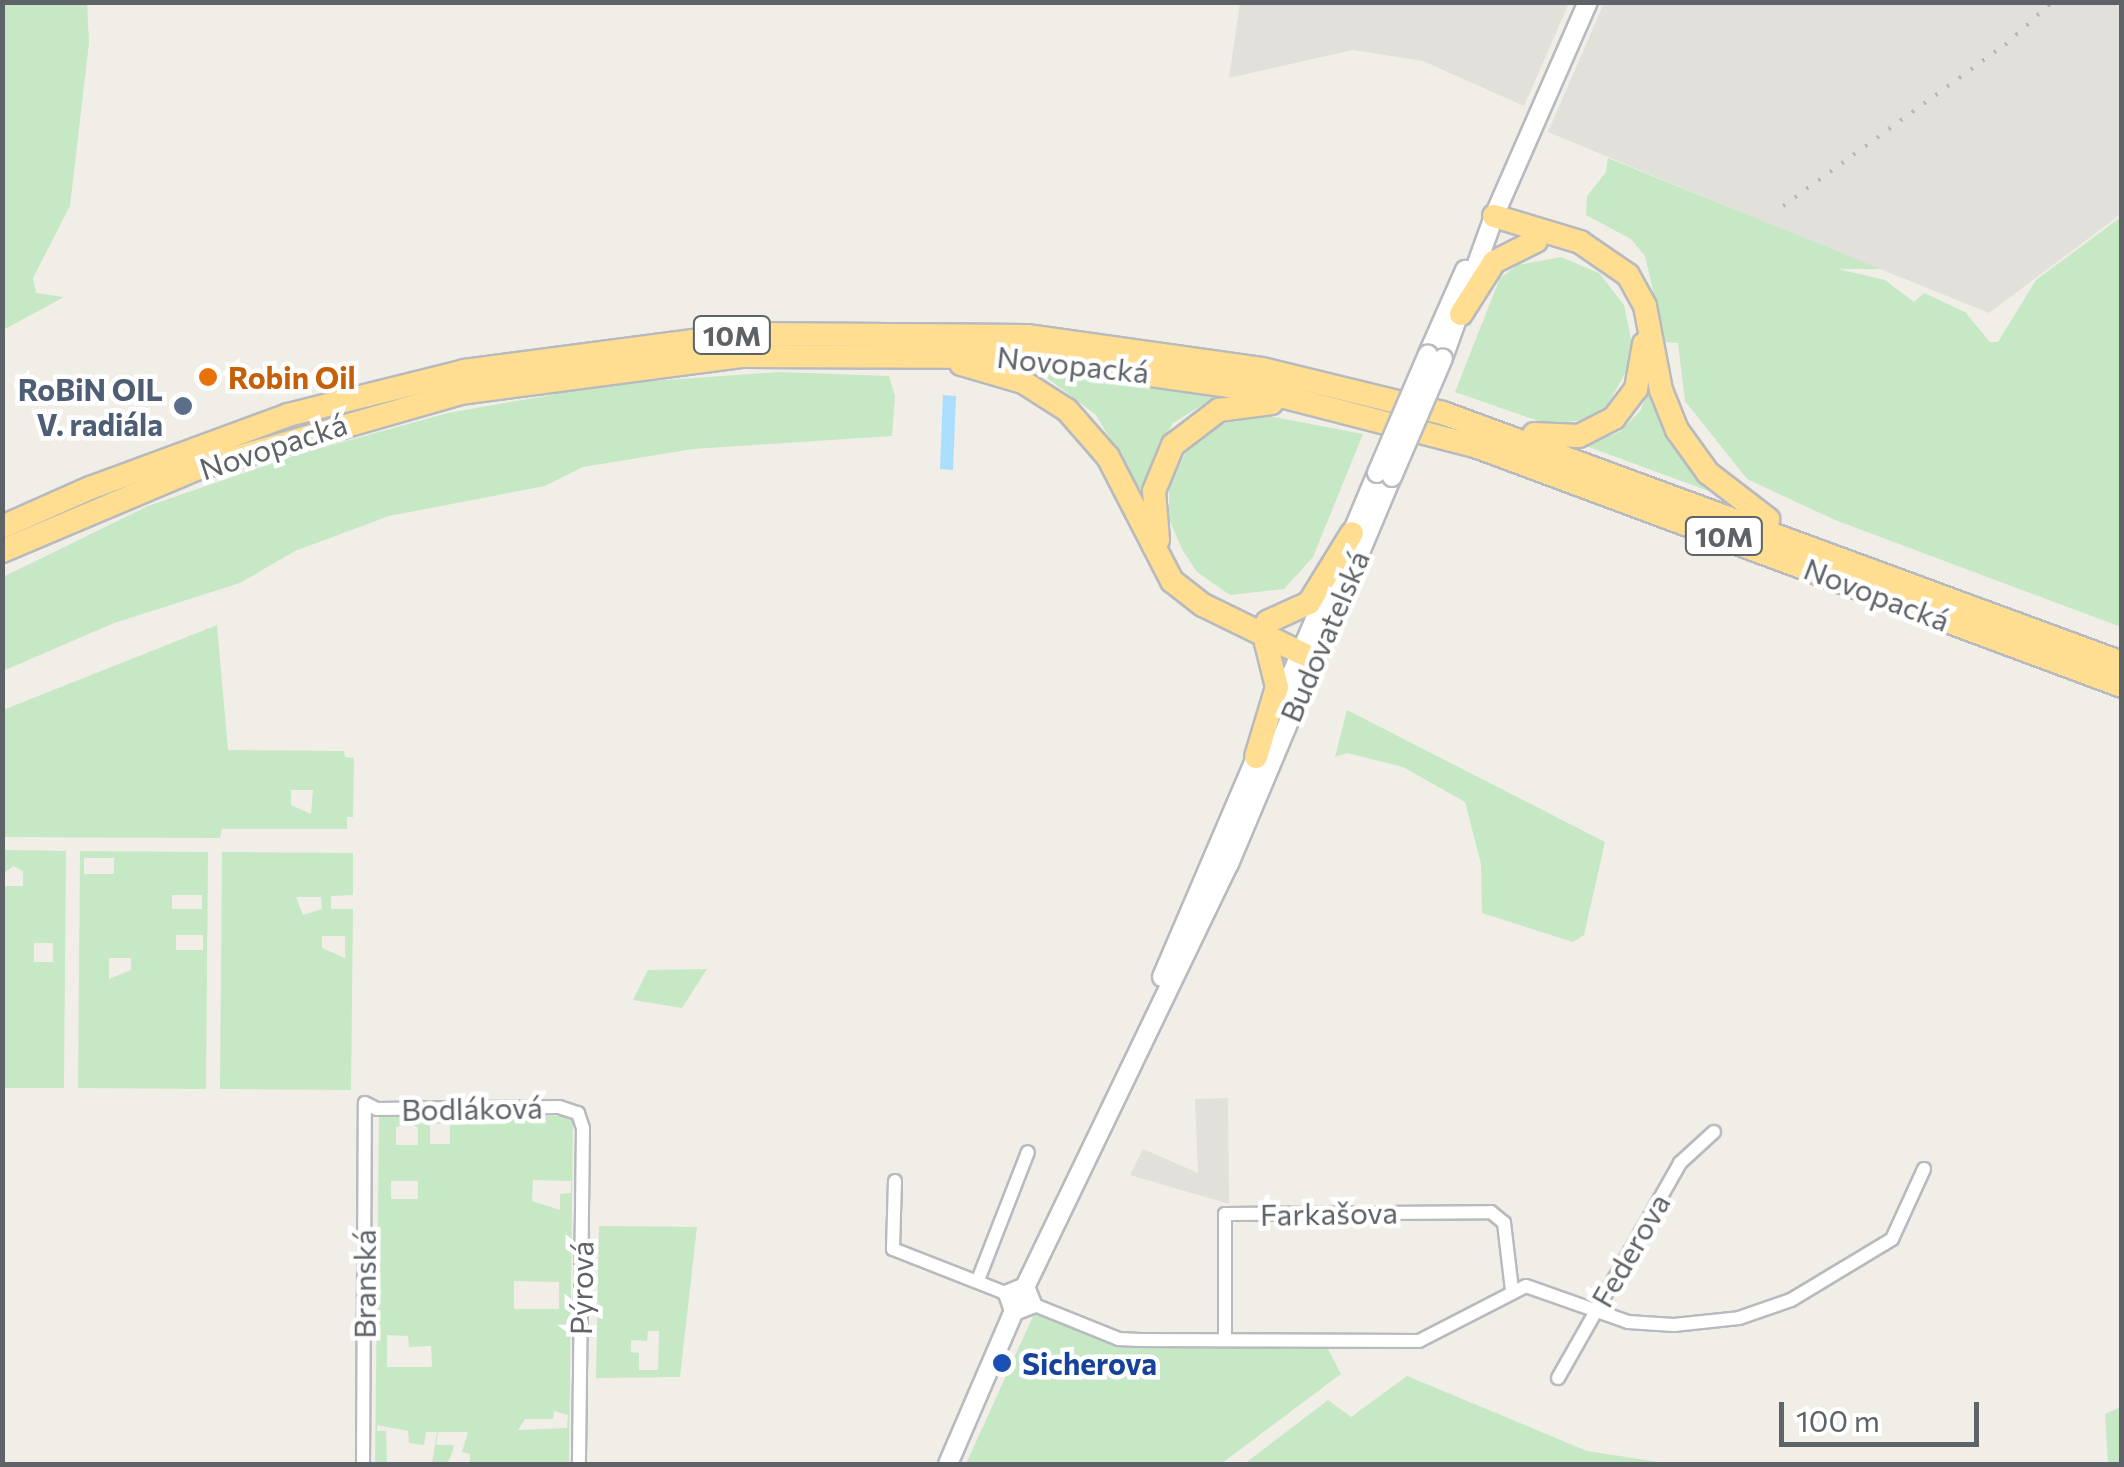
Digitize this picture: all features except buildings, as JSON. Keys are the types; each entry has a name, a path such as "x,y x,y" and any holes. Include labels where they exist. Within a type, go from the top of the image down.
{"highway":[{"path":"1480,425 1578,436 1614,418 1639,380 1644,333 1622,283 1583,253 1536,242 1494,216"},
{"path":"1494,216 1580,242 1628,275 1650,322 1668,410 1689,450 1726,491 1821,550"},
{"path":"1461,314 1494,262 1536,242"},
{"name":"Novopacká","path":"2,527 185,450 371,392 544,356 744,334 960,332 1135,347 1327,383 1480,425 2122,662"},
{"path":"899,352 1003,374 1067,410 1108,457 1172,582 1309,650"},
{"name":"Novopacká","path":"2,551 196,469 462,394 636,365 899,352 1096,364 1321,404 1475,446 2122,686"},
{"path":"1266,630 1202,595 1177,573 1155,529 1154,490 1172,446 1208,415 1246,403 1321,404"},
{"path":"1266,630 1309,603 1352,533"},
{"path":"1256,757 1277,687 1266,630"}],"street":[{"name":"Budovatelská","path":"948,1464 1135,1047 1256,757 1309,650 1588,2"},
{"name":"Budovatelská","path":"1435,356 1461,314 1494,216"},
{"name":"Budovatelská","path":"1135,1047 1229,864 1352,533 1385,475"},
{"name":"Bodláková","path":"366,1102 377,1109 559,1107 578,1113"},
{"name":"Branská","path":"363,1464 366,1102"},
{"name":"Pýrová","path":"578,1113 583,1128 579,1464"},
{"name":"Federova","path":"1558,1378 1680,1163 1714,1132"},
{"path":"978,1280 1028,1152"},
{"path":"895,1181 893,1249 1120,1339 1419,1340 1526,1286 1594,1313 1649,1324 1696,1324 1791,1300 1892,1239 1924,1170"},
{"name":"Farkašova","path":"1226,1340 1226,1214 1498,1215 1512,1290"}],"shaded area":[{"path":"1240,2 1569,3 1524,106 1423,61 1353,50 1229,78"},
{"path":"1604,3 2121,3 2121,214 1989,313 1774,226 1548,132"},
{"path":"1228,1098 1229,1204 1130,1175 1143,1149 1198,1173 1195,1099"}],"green space":[{"path":"3,2 87,3 89,43 70,206 33,278 36,293 64,297 3,330"},
{"path":"1608,158 1881,269 1838,269 1885,280 1914,302 1924,293 1965,312 1990,342 1998,342 2036,280 2121,217 2121,627 1835,520 1747,479 1685,401 1678,343 1665,342 1645,256 1631,239 1586,215 1587,196 1606,172"},
{"path":"1561,257 1599,273 1624,305 1632,344 1629,366 1606,408 1585,420 1547,424 1455,392 1500,278 1518,265"},
{"path":"778,372 889,376 895,396 892,436 693,449 583,467 545,486 389,516 295,551 240,583 114,623 3,671 3,577 148,506 299,454 448,413 612,384"},
{"path":"1042,374 1217,396 1173,423 1148,470 1143,495 1096,415"},
{"path":"1650,384 1683,458 1714,493 1586,446 1621,431 1641,410"},
{"path":"1269,416 1363,434 1313,557 1284,589 1230,595 1197,572 1183,551 1169,519 1169,487 1191,441 1209,426"},
{"path":"217,625 228,750 344,751 345,757 354,758 353,817 347,817 347,829 222,829 220,838 3,837 3,710","holes":["291,790 313,790 311,814 291,805"]},
{"path":"1347,710 1605,842 1584,935 1573,942 1482,913 1481,864 1465,802 1403,767 1347,753 1335,757"},
{"path":"3,850 66,851 64,1088 3,1088 3,886 23,886 23,871 13,866 3,874","holes":["34,943 53,943 53,962 34,962"]},
{"path":"80,851 208,852 206,1089 78,1088","holes":["84,858 114,858 114,874 84,874","172,895 202,895 202,909 172,909","176,935 203,935 203,950 176,950","109,958 131,958 131,970 109,979"]},
{"path":"222,852 353,853 353,895 331,896 331,909 353,909 351,1090 220,1089","holes":["296,897 321,897 322,909 303,915","322,936 345,936 345,958 322,948"]},
{"path":"707,969 682,1008 633,1000 648,970"},
{"path":"573,1116 569,1464 470,1464 470,1454 462,1452 468,1432 438,1432 436,1445 454,1445 453,1451 447,1464 432,1464 437,1432 426,1432 424,1445 409,1443 408,1431 377,1425 377,1431 386,1431 387,1464 375,1464 379,1117","holes":["430,1124 450,1124 450,1144 430,1144","396,1127 418,1127 418,1145 396,1145","533,1180 571,1181 571,1193 560,1194 560,1210 532,1201","391,1181 418,1181 418,1199 391,1199","514,1281 559,1282 559,1309 514,1309","387,1335 408,1336 409,1347 431,1346 432,1367 387,1367","554,1411 568,1415 567,1428 518,1430 525,1419 553,1419"]},
{"path":"599,1226 697,1227 680,1377 596,1378","holes":["648,1331 659,1331 658,1370 639,1370 639,1353 631,1352 631,1340 647,1341"]},
{"path":"1034,1314 1117,1344 1328,1349 1341,1374 1221,1464 966,1464"},
{"path":"1407,1376 1587,1451 1672,1464 1244,1464 1328,1400 1351,1417"},
{"path":"2121,1407 2121,1464 2108,1464 2105,1414"}],"water":[{"path":"943,395 956,396 953,470 940,469"}],"railway":[{"path":"1783,206 2005,45 2052,2"}],"place":[{"name":"Robin Oil","path":"208,377"},
{"name":"RoBiN OIL V. radiála","path":"183,406"},
{"name":"Sicherova","path":"1002,1363"}]}
